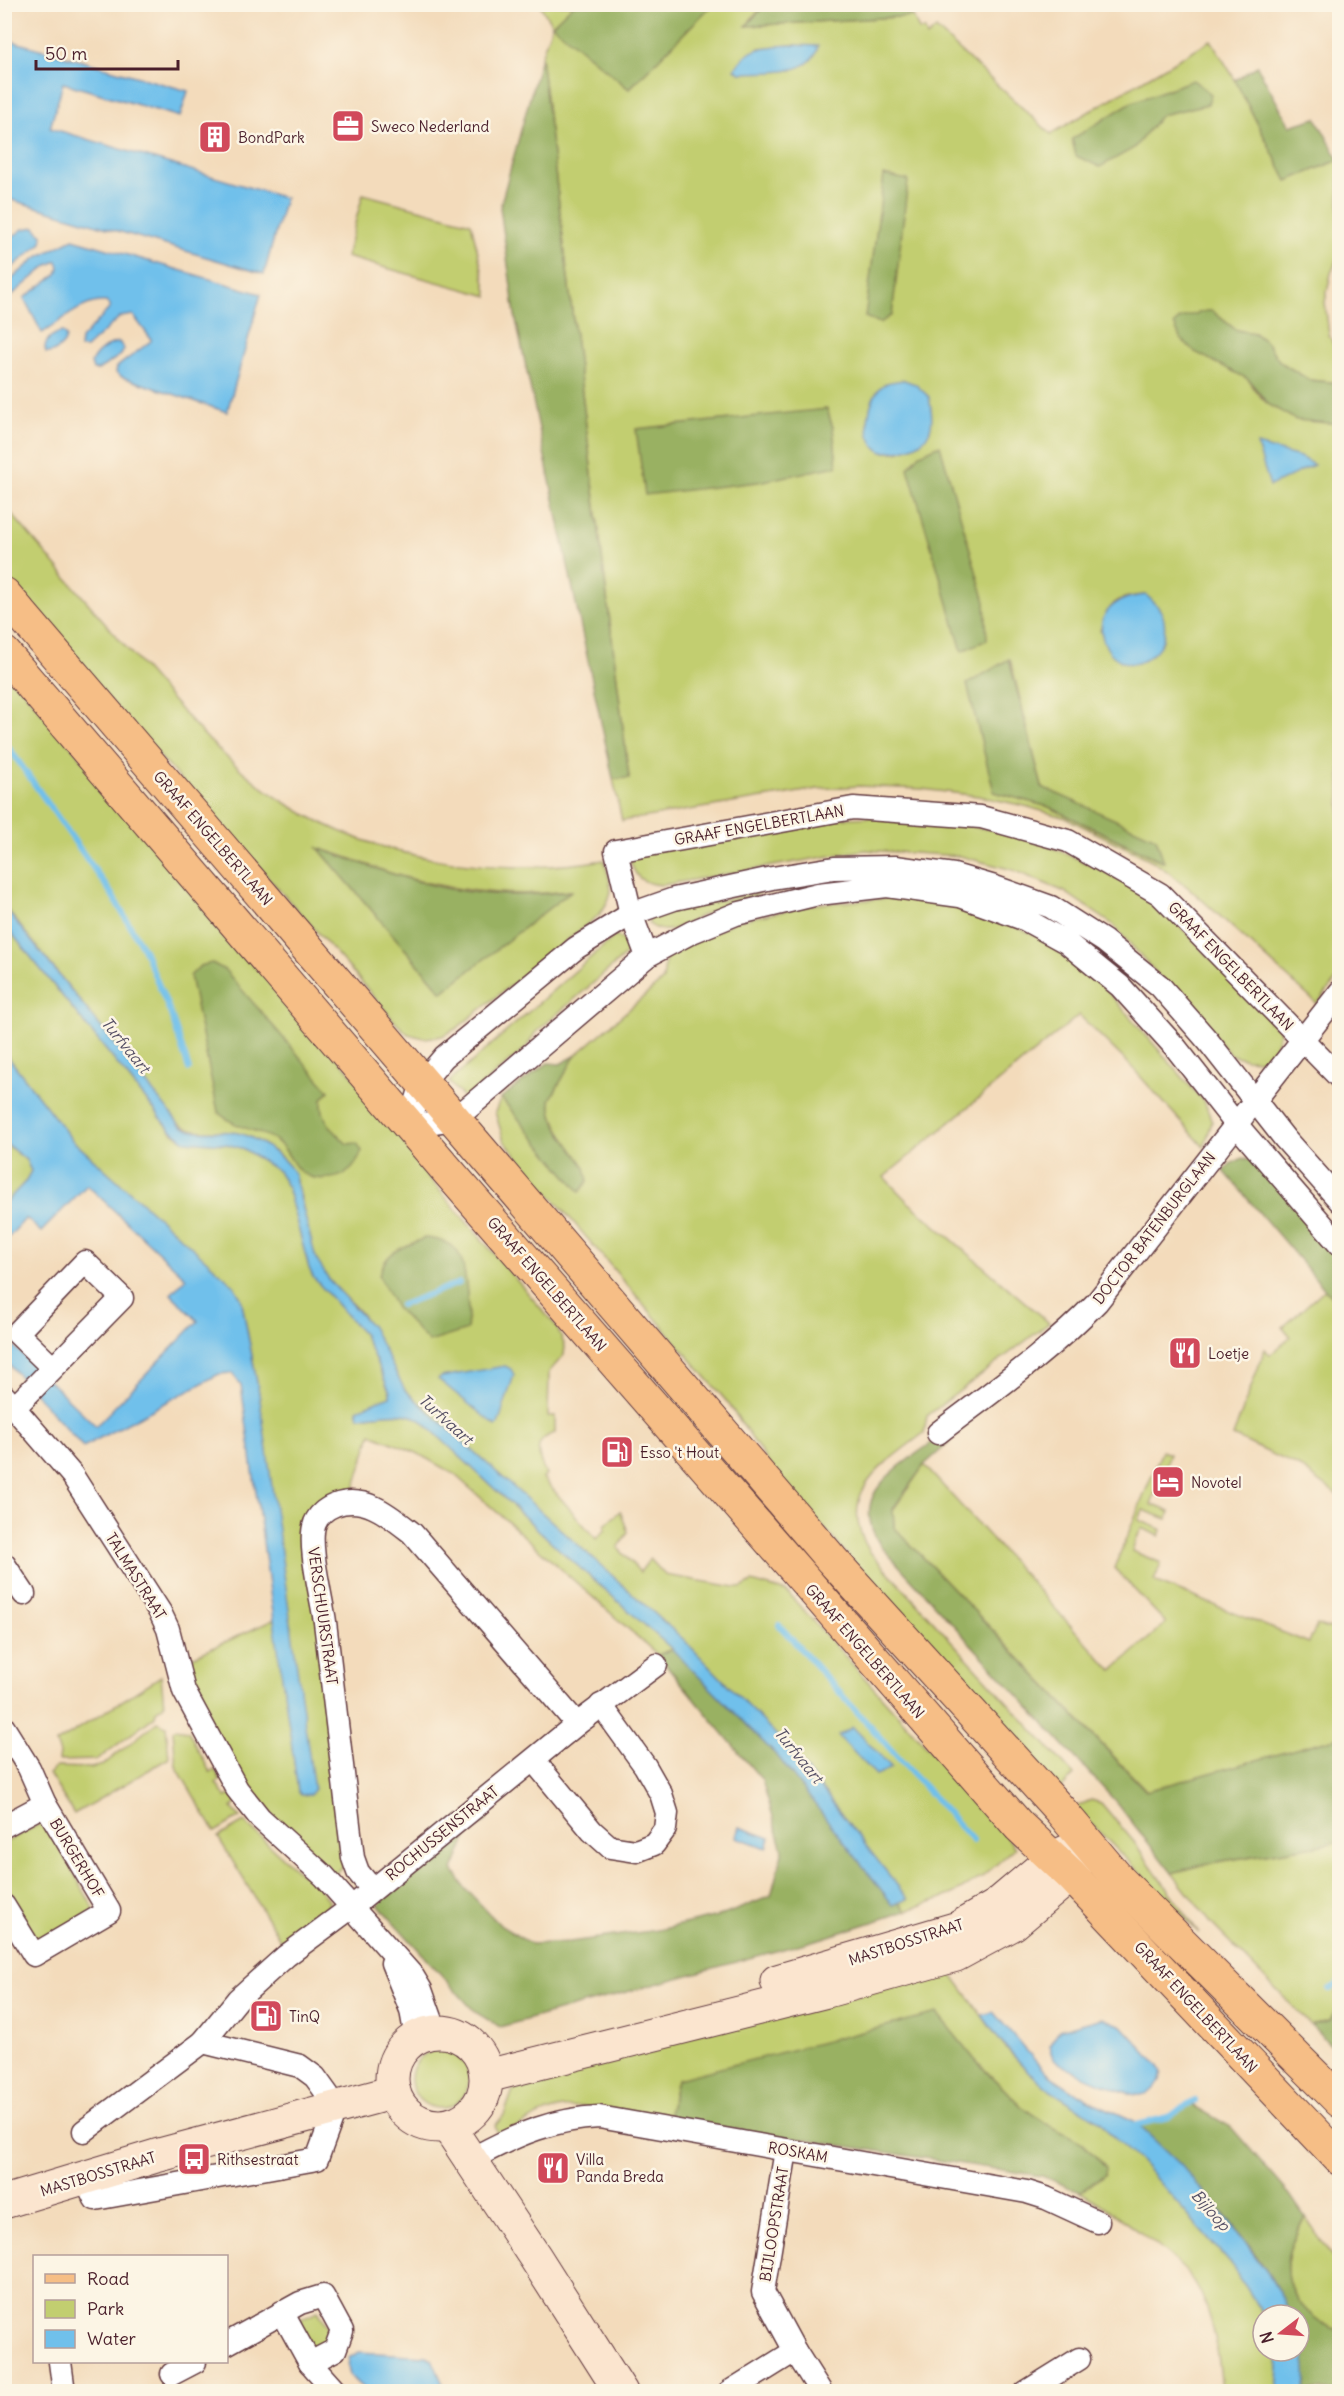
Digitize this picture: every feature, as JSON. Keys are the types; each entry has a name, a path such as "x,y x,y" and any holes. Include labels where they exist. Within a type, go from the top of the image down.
{"main road":[{"name":"GRAAF ENGELBERTLAAN","path":"4,594 832,1560 1088,1842 1119,1880 1340,2101"},
{"name":"GRAAF ENGELBERTLAAN","path":"4,653 410,1126 1019,1826 1062,1867 1340,2159"}],"street":[{"name":"GRAAF ENGELBERTLAAN","path":"647,956 631,914 616,851 853,808 981,816 1068,841 1160,894 1340,1078"},
{"path":"1340,1201 1160,986 1104,941 1051,907 995,887 954,875 895,867 834,868 717,889 674,899 631,914 576,948 444,1057 422,1083 410,1126 455,1119 647,956 692,932 736,915 818,894 887,886 960,896 1026,920 1066,942 1120,986 1176,1048 1235,1123 1340,1245"},
{"name":"DOCTOR BATENBURGLAAN","path":"938,1432 1021,1370 1071,1328 1097,1302 1235,1123 1340,992"},
{"path":"10,1401 43,1378 122,1298 85,1262 17,1333 43,1378"},
{"name":"TALMASTRAAT","path":"10,1401 72,1475 160,1612 168,1629 184,1691 237,1789 260,1818 324,1876 352,1907"},
{"name":"VERSCHUURSTRAAT","path":"372,1889 358,1872 353,1858 325,1623 312,1540 314,1524 321,1513 347,1502 364,1503 385,1512 411,1533 577,1724"},
{"path":"4,1564 24,1594"},
{"name":"ROCHUSSENSTRAAT","path":"203,2042 238,1999 285,1956 352,1907 577,1724 656,1665"},
{"path":"534,1761 592,1831 610,1847 636,1851 654,1844 665,1829 667,1813 661,1794 645,1766 601,1705"},
{"path":"4,1728 29,1768 45,1804 4,1826"},
{"name":"BURGERHOF","path":"4,1906 34,1955 109,1911 45,1804"},
{"name":"MASTBOSSTRAAT","path":"484,2067 946,1933 1062,1867 1088,1842"},
{"path":"352,1907 412,1975 422,1990 426,2035"},
{"path":"455,2034 474,2048 484,2067 486,2089 482,2101 475,2111 456,2123 425,2125 402,2109 394,2092 392,2074 395,2064 407,2045 426,2035 455,2034"},
{"path":"84,2131 203,2042 300,2066 315,2077 328,2095 330,2109"},
{"name":"MASTBOSSTRAAT","path":"90,2188 156,2156 394,2092"},
{"name":"MASTBOSSTRAAT","path":"4,2202 90,2188 317,2159 331,2121 330,2109"},
{"name":"ROSKAM","path":"481,2153 547,2124 573,2118 599,2117 1028,2192 1098,2222"},
{"path":"456,2123 481,2153 496,2198 621,2391"},
{"name":"BIJLOOPSTRAAT","path":"786,2150 763,2292 821,2391"},
{"path":"228,2343 300,2303 323,2296 342,2331 335,2350 310,2362"},
{"path":"282,2312 310,2362 336,2391"},
{"path":"729,2391 795,2350"},
{"path":"1026,2391 1079,2359"},
{"path":"60,2363 64,2391"},
{"path":"172,2374 191,2363"}],"green space":[{"path":"707,4 710,7 629,89 552,25 573,5"},
{"path":"540,5 573,5 553,25 629,89 709,7 707,5 765,5 747,26 913,16 919,30 925,30 927,37 936,29 1051,134 1211,40 1233,76 1287,180 1339,160 1339,256 1331,273 1325,302 1329,335 1339,356 1339,383 1309,380 1280,362 1267,343 1254,333 1236,330 1212,311 1245,374 1268,404 1302,417 1339,424 1340,494 1336,508 1340,516 1340,975 1317,1004 1189,888 1153,861 1066,818 1025,806 978,796 922,789 859,786 818,789 622,821 613,779 629,777 541,57 552,25","holes":["792,45 817,47 808,63 791,70 740,73 759,48","879,391 921,442 898,452 882,452 870,422 874,401","833,428 837,466 813,470","1146,595 1163,641 1151,656 1100,631 1111,607 1126,597","1010,659 1042,787 1163,862 1049,807 994,792"]},
{"path":"765,5 903,5 913,16 746,26"},
{"path":"541,57 629,778 613,779 515,315 500,207"},
{"path":"1257,66 1290,126 1316,118 1339,160 1287,181 1235,80"},
{"path":"1193,80 1211,94 1208,104 1161,115 1134,148 1100,167 1076,156 1072,139 1130,103"},
{"path":"884,175 908,180 892,315 880,323 865,317"},
{"path":"363,194 471,223 488,296 346,257"},
{"path":"1212,311 1236,330 1254,333 1267,343 1280,362 1309,380 1339,383 1339,424 1296,420 1268,404 1248,379 1195,352 1180,338 1174,324 1181,318"},
{"path":"827,409 833,428 837,466 758,482 645,495 636,429"},
{"path":"940,445 985,602 987,640 962,651 908,468 920,454"},
{"path":"4,505 188,718 243,772 284,802 320,822 358,838 398,851 439,860 522,867 604,860 611,889 605,907 599,915 457,1028 442,1036 424,1038 408,1034 103,693 5,578","holes":["319,849 418,881 461,889 526,894 569,891 442,992"]},
{"path":"1009,659 1042,787 1156,838 1164,862 1049,807 994,792 967,684"},
{"path":"4,668 425,1160 428,1177 556,1326 565,1346 564,1355 549,1372 548,1416 555,1416 555,1433 547,1436 539,1445 539,1456 546,1475 543,1478 596,1539 605,1530 605,1525 620,1511 628,1532 618,1548 640,1572 650,1559 665,1575 741,1588 752,1582 787,1592 1002,1830 1015,1848 981,1878 953,1894 906,1911 900,1902 907,1899 790,1749 684,1640 405,1390 368,1324 320,1267 312,1248 296,1179 284,1160 249,1137 229,1132 198,1131 176,1121 5,907"},
{"path":"899,816 1001,831 1049,846 1135,888 1187,933 1280,1031 1275,1048 1262,1060 1246,1059 1230,1054 1112,924 1065,892 1013,870 960,856 865,850 663,885 649,883 640,878 633,869 629,856 822,819"},
{"path":"318,848 400,876 451,889 511,894 571,891 442,992"},
{"path":"761,892 671,930 659,929 649,924 651,915"},
{"path":"903,897 973,909 1042,938 1103,986 1205,1103 1212,1122 1204,1147 1128,1063 1079,1015 884,1177 907,1201 1049,1323 927,1416 924,1433 892,1457 867,1483 860,1497 857,1513 860,1531 870,1552 1074,1775 1057,1793 773,1470 728,1403 504,1141 495,1112 501,1098 580,1191 568,1144 552,1115 550,1100 575,1056 663,980 666,956 736,921 817,904"},
{"path":"5,925 173,1133 185,1141 226,1144 244,1149 278,1171 287,1186 309,1268 314,1277 364,1335 390,1392 390,1396 359,1417 398,1414 421,1420 561,1551 672,1649 658,1655 454,1474 417,1453 371,1434 353,1493 310,1513 348,1861 333,1875 244,1788 213,1730 184,1661 275,1619 298,1791 259,1393 241,1298 226,1278 72,1140 5,1053"},
{"path":"616,935 625,942 628,953 535,1033 526,1048 465,1099 449,1082"},
{"path":"212,963 225,970 329,1091 322,1099 326,1119 347,1144 357,1143 362,1151 349,1171 325,1179 306,1175 297,1168 283,1147 275,1140 231,1122 218,1112 190,976 200,966"},
{"path":"575,1056 550,1100 552,1115 557,1127 585,1167 588,1181 580,1192 501,1098 548,1063 560,1064"},
{"path":"4,1143 26,1160 31,1171 25,1182 5,1203"},
{"path":"1243,1158 1261,1164 1339,1253 1339,1306 1224,1171 1230,1164"},
{"path":"425,1238 445,1242 460,1256 467,1289 468,1307 467,1330 429,1342 396,1308 379,1276 386,1260 391,1255"},
{"path":"1325,1289 1339,1306 1339,1496 1300,1467 1233,1436 1265,1349 1270,1355 1291,1337 1283,1327"},
{"path":"934,1441 950,1442 924,1465 893,1509 894,1527 1146,1791 1339,1737 1339,1842 1210,1863 1172,1873 1116,1802 880,1545 871,1527 869,1511 873,1497 892,1472"},
{"path":"1162,1451 1170,1454 1151,1504 1170,1512 1167,1519 1143,1510 1139,1520 1162,1530 1160,1536 1141,1528 1132,1551 1161,1563 1154,1581 1309,1643 1317,1625 1325,1628 1339,1627 1339,1737 1147,1791 894,1527 893,1510 924,1465 1112,1671 1166,1623 1114,1568"},
{"path":"672,1649 779,1758 893,1904 900,1902 906,1911 823,1938 500,2027 475,2012 378,1905 483,1814 487,1820 467,1836 453,1870 465,1888 501,1926 531,1944 570,1942 658,1930 726,1914 771,1896 783,1850 762,1780 658,1655"},
{"path":"161,1676 164,1705 156,1711 155,1716 97,1760 59,1761 60,1753 56,1743"},
{"path":"157,1722 166,1726 169,1758 74,1814 49,1774 56,1767 91,1768 103,1765"},
{"path":"173,1730 188,1731 210,1772 215,1770 221,1780 216,1783 225,1797 233,1794 238,1800 232,1808 240,1817 215,1832 176,1766"},
{"path":"1091,1800 1101,1803 1134,1842 1199,1933 1075,1807"},
{"path":"45,1821 95,1911 38,1943 5,1883 4,1843"},
{"path":"244,1822 302,1875 307,1871 322,1887 320,1890 329,1901 328,1908 323,1914 284,1943 218,1837"},
{"path":"1339,1842 1340,1982 1334,1986 1340,2005 1330,2020 1311,2025 1211,1923 1172,1873 1210,1863"},
{"path":"951,1973 1003,2045 1028,2071 1051,2091 1101,2122 1109,2133 1141,2162 1231,2264 1256,2303 1251,2303 1251,2363 1278,2363 1277,2391 1222,2391 1211,2322 1196,2284 1176,2262 1142,2234 1080,2192 1105,2174 1047,2124 1022,2107 976,2061 677,2079 668,2119 600,2108 562,2108 530,2120 499,2137 495,2126 504,2115 513,2090 655,2043"},
{"path":"1339,2005 1339,2054 1311,2025 1330,2020"},
{"path":"937,2013 976,2061 1022,2107 1047,2124 1083,2143 1106,2168 1105,2174 1080,2192 1042,2176 668,2119 677,2079"},
{"path":"434,2050 446,2050 456,2054 465,2063 469,2085 461,2100 446,2108 434,2108 424,2104 415,2095 411,2085 411,2073 415,2063 424,2054"},
{"path":"1192,2105 1231,2127 1290,2195 1305,2217 1293,2242 1287,2265 1287,2277 1300,2303 1284,2303 1262,2265 1224,2214 1139,2126 1166,2119"},
{"path":"1305,2217 1339,2267 1339,2330 1326,2325 1311,2315 1311,2303 1300,2303 1291,2288 1287,2277 1287,2265 1298,2230"},
{"path":"318,2311 332,2334 322,2346 311,2345 299,2325 302,2318"},
{"path":"1311,2314 1322,2323 1339,2330 1339,2391 1304,2391 1306,2384 1304,2363 1311,2363"}],"water":[{"path":"4,39 188,91 180,117 63,83 50,128 285,198 264,274 5,198"},
{"path":"818,46 814,56 797,68 761,73 740,73 735,69 740,61 752,51 766,47"},
{"path":"35,227 42,235 42,243 5,273 5,243 23,229"},
{"path":"73,239 261,294 227,412 116,373 117,367 151,341 133,315 120,317 86,348 80,348 81,339 109,309 110,306 106,302 98,302 81,308 42,333 24,298 57,274 59,267 57,261 48,265 5,301 5,285 36,258"},
{"path":"62,332 66,339 62,345 53,352 46,353 45,345 49,339"},
{"path":"119,342 124,349 121,355 98,370 93,370 91,363 96,355"},
{"path":"904,380 915,384 929,397 932,415 931,428 926,437 916,445 902,450 882,452 869,436 868,419 872,402 885,384"},
{"path":"1257,445 1300,457 1314,465 1270,486"},
{"path":"1146,595 1163,616 1165,627 1163,641 1150,656 1136,663 1122,662 1111,653 1103,640 1102,625 1107,611 1121,600"},
{"path":"4,907 180,1125 191,1130 231,1132 248,1136 266,1146 289,1166 294,1173 316,1259 330,1281 372,1327 405,1390 684,1640 790,1749 908,1899 893,1905 779,1758 672,1649 561,1551 421,1420 399,1414 359,1417 357,1409 390,1396 390,1392 364,1335 313,1277 287,1186 278,1171 244,1149 226,1144 185,1141 169,1128 5,925"},
{"path":"5,1053 72,1140 226,1278 241,1298 259,1393 314,1790 311,1794 301,1795 298,1791 241,1385 232,1373 219,1374 83,1447 5,1360 4,1337 96,1426 198,1321 171,1294 186,1278 87,1185 41,1232 26,1218 5,1241 5,1203 25,1182 31,1171 26,1160 5,1143"},
{"path":"505,1366 511,1369 514,1375 496,1426 438,1379 441,1377"},
{"path":"853,1727 892,1768 876,1775 838,1736"},
{"path":"739,1827 770,1838 767,1848 736,1837"},
{"name":"Bijloop","path":"993,2012 1046,2073 1086,2099 1134,2121 1181,2165 1239,2234 1267,2272 1285,2303 1256,2303 1231,2264 1141,2162 1109,2133 1101,2122 1051,2091 1028,2071 1001,2042 982,2015"},
{"path":"1103,2018 1122,2026 1158,2065 1161,2077 1156,2087 1150,2092 1141,2095 1113,2088 1074,2071 1053,2057 1049,2046 1059,2030"},
{"path":"359,2352 426,2356 432,2359 446,2391 367,2391 350,2374 349,2358"},
{"path":"1278,2363 1306,2363 1304,2391 1277,2391"}],"waterway":[{"path":"4,741 111,893 144,950 170,1012 189,1069"},
{"path":"401,1305 459,1283"},
{"path":"779,1625 973,1841"},
{"name":"Turfvaart","path":"1330,1989 1340,1983"},
{"name":"Turfvaart","path":"1133,2126 1168,2117 1195,2101"}],"place":[{"name":"Sweco Nederland","path":"348,126"},
{"name":"BondPark","path":"215,137"},
{"name":"Loetje","path":"1185,1353"},
{"name":"Esso 't Hout","path":"617,1452"},
{"name":"Novotel","path":"1168,1482"},
{"name":"TinQ","path":"266,2016"},
{"name":"Rithsestraat","path":"194,2159"},
{"name":"Villa Panda Breda","path":"553,2168"}]}
